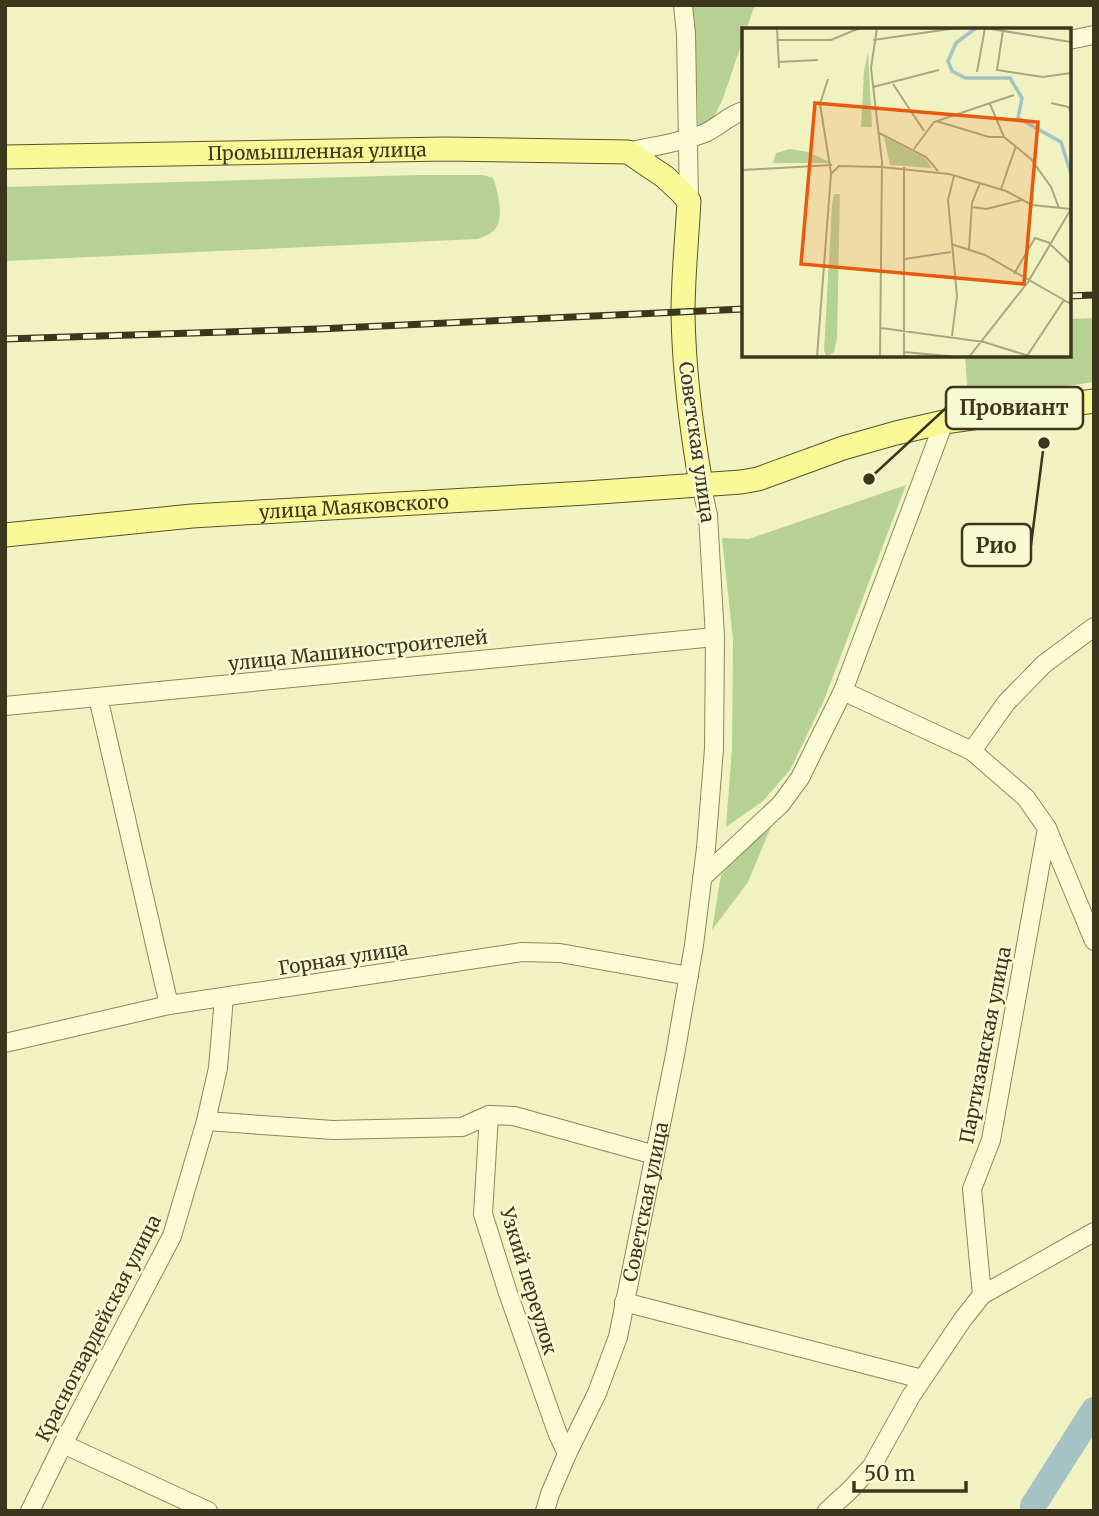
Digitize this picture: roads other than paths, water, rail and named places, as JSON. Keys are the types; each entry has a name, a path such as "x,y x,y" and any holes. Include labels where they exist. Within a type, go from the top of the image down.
{"main road":[{"name":"Промышленная улица","path":"5,157 445,149 628,152"},
{"path":"628,152 665,177 689,201"},
{"name":"Советская улица","path":"689,201 683,312 686,385 701,484"},
{"name":"улица Маяковского","path":"5,535 192,516 741,482 758,479 856,444 896,433 944,422 1094,401"}],"street":[{"name":"Советская улица","path":"683,5 686,34 689,201"},
{"path":"1071,40 1094,35"},
{"name":"Промышленная улица","path":"628,152 708,132 734,113 742,111"},
{"path":"702,878 781,804 800,778 844,691 944,422"},
{"name":"Советская улица","path":"545,1511 567,1454 597,1393 618,1337 689,976 702,878 714,749 715,637 708,515 701,484"},
{"path":"972,751 1006,703 1044,664 1094,627"},
{"name":"улица Машиностроителей","path":"5,706 715,637"},
{"path":"844,691 972,751 1026,798 1046,828 1094,942"},
{"path":"99,697 169,1005"},
{"name":"Партизанская улица","path":"982,1295 972,1189 991,1140 1046,828"},
{"name":"Горная улица","path":"5,1043 169,1005 522,952 560,953 689,976"},
{"name":"Красногвардейская улица","path":"30,1511 172,1236 206,1121 218,1068 224,997"},
{"path":"206,1121 333,1130 462,1127 489,1115 514,1116 655,1155"},
{"name":"Узкий переулок","path":"489,1115 483,1214 508,1293 567,1454"},
{"path":"827,1511 873,1466 911,1396 962,1319 982,1295 1094,1232"},
{"path":"624,1302 922,1379"},
{"path":"63,1444 208,1511"}],"waterway":[{"path":"1033,1511 1033,1506 1094,1410"}],"railway":[{"path":"1071,296 1094,295"},
{"path":"5,339 318,329 742,309"}],"place":[{"name":"Рио","path":"1044,443"},
{"name":"Провиант","path":"869,479"}]}
